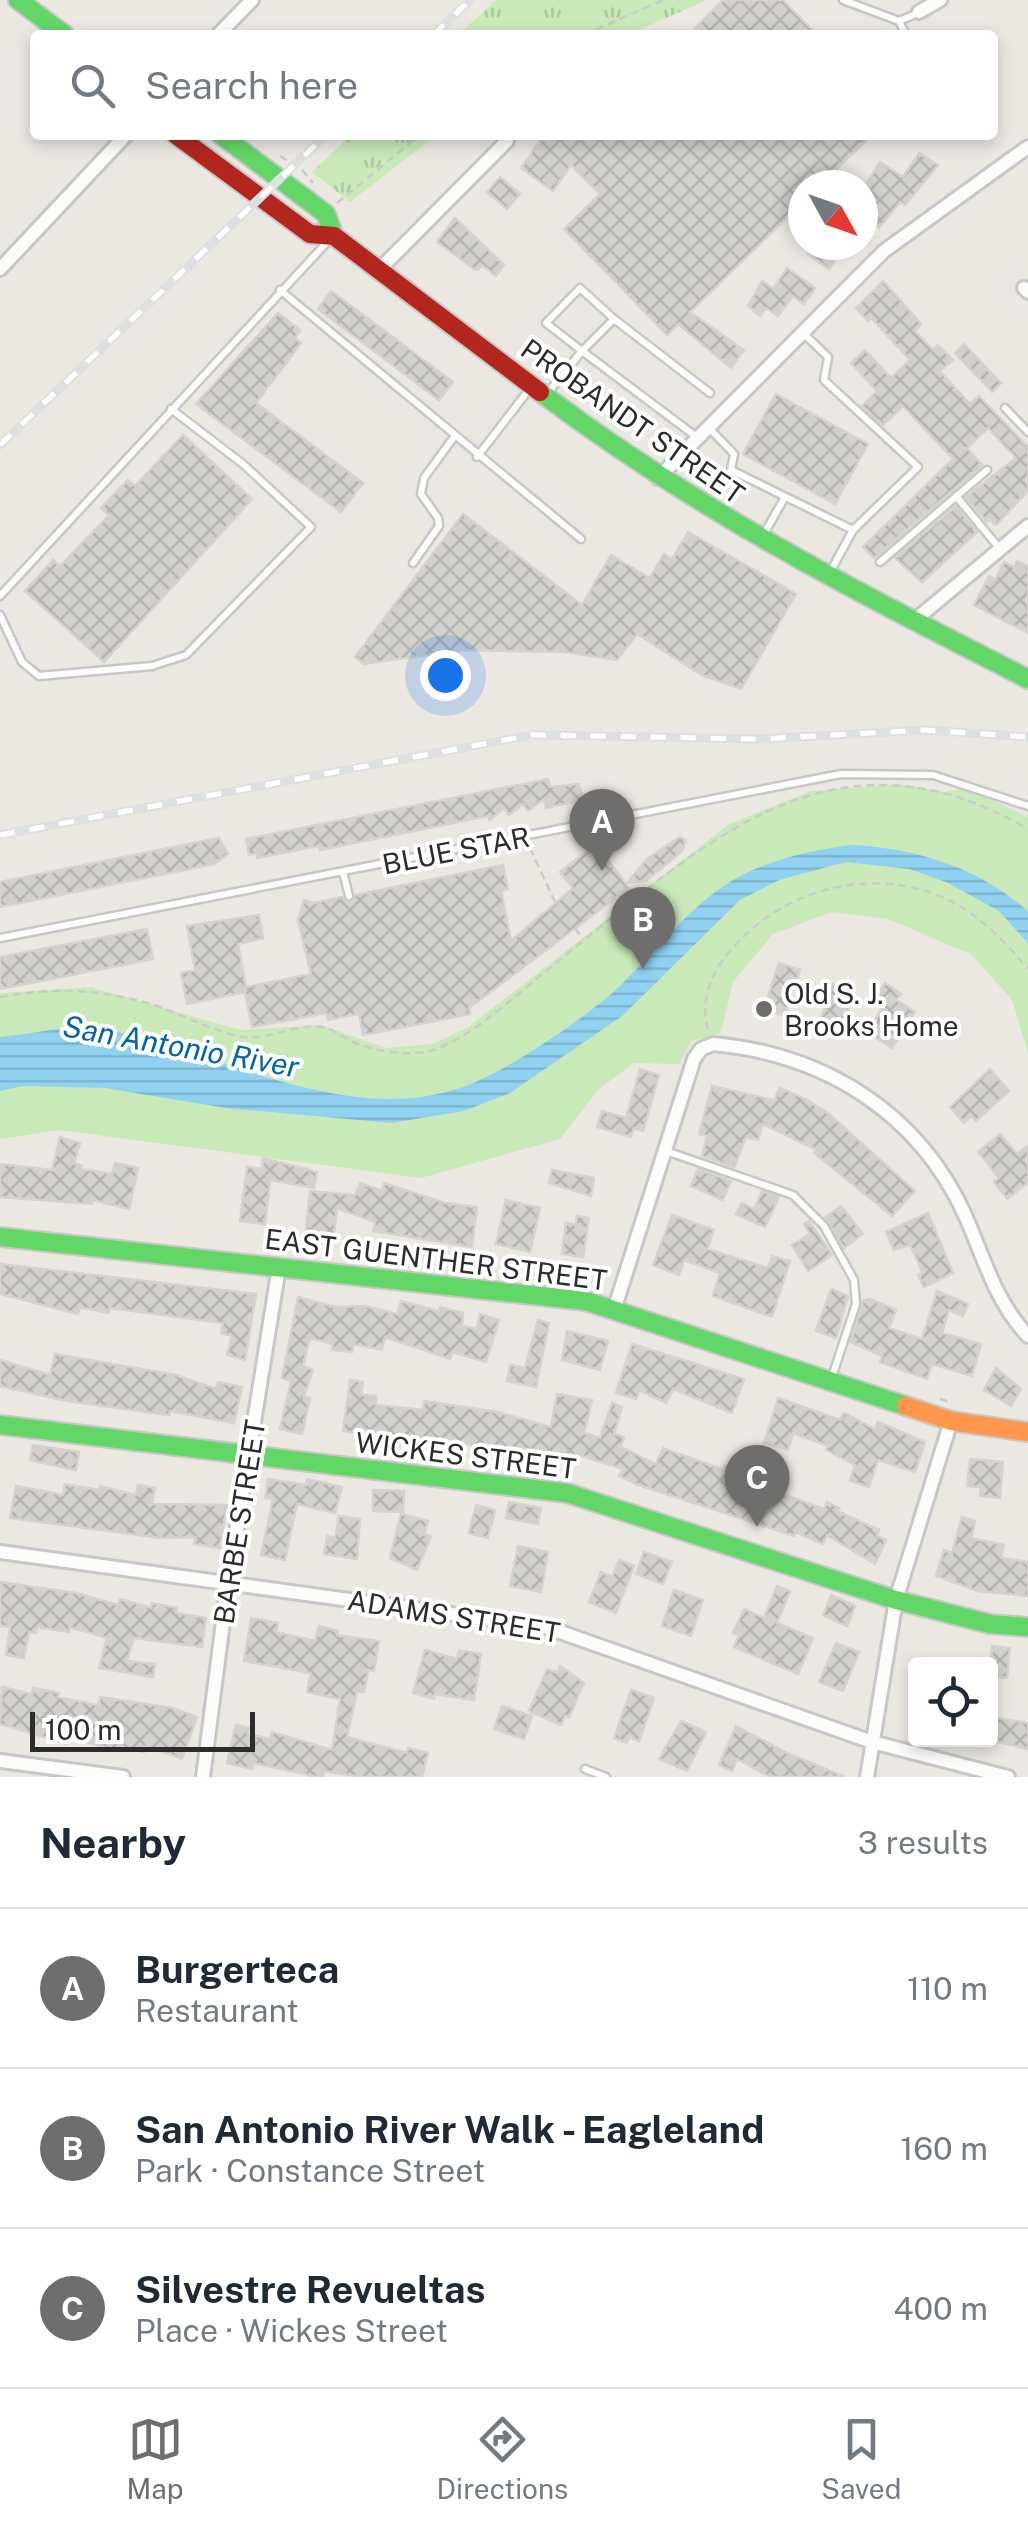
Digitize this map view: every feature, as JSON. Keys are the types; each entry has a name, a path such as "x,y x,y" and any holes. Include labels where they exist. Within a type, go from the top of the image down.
{"street":[{"path":"18,0 58,30"},
{"path":"223,30 252,0"},
{"path":"919,12 940,0"},
{"path":"0,269 121,140"},
{"name":"PROBANDT STREET","path":"183,140 310,234 334,236 658,478 760,540 1027,676"},
{"name":"PROBANDT STREET","path":"228,140 326,214 334,236"},
{"path":"380,270 507,141"},
{"path":"658,478 907,231 1028,147"},
{"path":"915,620 1028,526"},
{"path":"615,1307 662,1150 701,1049 728,1045 806,1063 855,1087 888,1112 943,1176 966,1219 989,1279 1028,1336"},
{"name":"EAST GUENTHER STREET","path":"0,1237 615,1307 951,1420 1028,1432"},
{"name":"BARBE STREET","path":"203,1777 228,1583 280,1268"},
{"path":"867,1777 896,1600 951,1420"},
{"name":"WICKES STREET","path":"0,1425 568,1493 896,1600 990,1624 1028,1627"},
{"name":"ADAMS STREET","path":"0,1552 546,1627 872,1742 1008,1777"},
{"path":"0,1761 124,1777"}],"lane":[{"path":"843,0 899,21 904,30"},
{"path":"899,21 919,12"},
{"path":"0,596 334,236"},
{"path":"710,394 580,288 546,323 734,454 730,470 854,530"},
{"path":"280,290 454,438 581,539"},
{"path":"477,457 614,318"},
{"path":"803,333 828,357 824,380 918,467 854,530 828,576"},
{"path":"1005,408 1028,432"},
{"path":"0,616 22,662 40,676 152,666 186,654 310,526 242,464 170,409"},
{"path":"413,562 439,526 438,518 421,494 424,478 454,438"},
{"path":"880,562 987,470"},
{"path":"956,496 1000,549"},
{"path":"760,540 785,497"},
{"name":"BLUE STAR","path":"0,938 841,774 933,775 1028,806"},
{"path":"344,872 349,896"},
{"path":"662,1150 777,1187 804,1204 824,1226 854,1280 856,1304 831,1380"},
{"path":"585,1769 606,1777"}],"path":[{"path":"595,30 663,0"},
{"path":"337,203 414,140"},
{"path":"280,156 302,170 317,188"},
{"path":"0,997 29,992 95,992 152,1004 245,1037 325,1027 376,1051 438,1049 492,1015 715,837 770,807 810,794 882,787 916,789 960,800 1028,829"},
{"path":"527,836 543,884 554,902"},
{"path":"708,1029 708,993 716,969 736,944 782,905 854,884 911,887 935,894 983,922 1028,969"},
{"path":"575,928 584,941"}],"green space":[{"path":"496,0 707,0 638,30 463,30"},
{"path":"346,140 431,140 350,202 312,172"},
{"path":"900,784 944,792 966,788 1028,817 1028,1053 1012,1000 972,955 888,919 832,912 773,934 733,982 721,1033 692,1041 679,1064 634,1063 599,1089 560,1139 421,1178 59,1130 0,1139 0,993 90,987 241,1030 320,1025 387,1048 432,1044 467,1028 729,824 811,791"}],"water":[{"path":"852,845 923,856 989,883 1028,911 1028,943 999,911 946,882 909,869 846,862 779,880 740,900 622,1016 510,1093 464,1111 391,1123 226,1108 105,1088 23,1086 0,1091 0,1037 85,1028 156,1042 289,1084 334,1094 379,1099 424,1097 468,1085 526,1055 588,1012 620,986 700,905 730,882 789,857"}],"building":[{"path":"723,0 783,0 812,30 693,30"},
{"path":"541,140 867,140 836,170 788,170 788,217 690,312 744,350 731,368 678,324 667,335 564,229 600,194 571,165 553,191 521,168"},
{"path":"919,153 938,165 905,205 900,202 879,228 878,170 875,170 880,162 903,177"},
{"path":"500,177 520,194 507,209 487,192"},
{"path":"455,218 504,265 496,276 483,266 476,270 437,242"},
{"path":"816,260 835,260 829,269"},
{"path":"787,268 815,288 804,304 793,296 778,316 766,308 760,316 748,306 762,281 773,289"},
{"path":"883,281 921,324 915,331 933,350 938,345 953,360 940,371 970,404 979,396 1028,447 1028,491 996,525 989,519 987,522 966,497 1016,458 988,428 967,448 982,465 874,558 863,547 953,459 903,406 883,425 862,406 877,391 851,363 865,350 891,378 910,360 871,318 868,321 856,308"},
{"path":"331,291 453,382 439,400 318,309"},
{"path":"278,313 300,330 295,338 301,343 256,403 363,483 341,512 196,404"},
{"path":"964,344 1001,383 992,392 955,353"},
{"path":"776,394 868,444 835,504 743,454"},
{"path":"183,435 252,499 104,662 25,591 53,560 60,566 109,515 101,508 128,480 135,486"},
{"path":"956,506 977,532 922,582 895,558"},
{"path":"463,514 582,605 611,555 650,578 664,554 672,559 688,532 796,594 741,689 702,675 637,634 617,660 565,652 463,650 364,664 355,657"},
{"path":"1017,561 1028,566 1028,633 974,605 989,576 995,580 1004,562 1014,567"},
{"path":"548,779 550,787 579,784 583,800 546,808 544,799 528,811 523,804 509,815 504,808 490,820 488,816 320,850 319,846 257,858 257,853 249,855 246,839"},
{"path":"680,837 685,840 683,850 646,881 627,883 647,859"},
{"path":"219,838 228,854 214,864 0,907 0,882"},
{"path":"596,844 629,888 469,1008 470,1014 363,1035 359,1014 328,1020 326,1013 252,1027 245,992 187,1004 181,973 195,970 187,926 259,915 263,938 238,944 246,987 311,974 298,920 304,900 314,903 342,897 350,903 356,895 503,865 508,889 501,891 511,941 573,888 560,872"},
{"path":"147,929 153,959 0,989 0,957"},
{"path":"779,963 800,970 784,1016 764,1009"},
{"path":"885,983 901,994 896,1000 915,1012 892,1048 867,1032 886,1002 877,996"},
{"path":"833,984 855,991 842,1028 820,1021"},
{"path":"640,1069 659,1075 643,1131 634,1128 631,1137 597,1127 602,1111 626,1118"},
{"path":"990,1069 1009,1091 976,1121 971,1116 964,1123 950,1107"},
{"path":"712,1086 774,1100 780,1088 806,1099 829,1114 915,1191 892,1216 814,1153 817,1150 763,1124 758,1140 746,1137 734,1167 702,1156 707,1136 699,1134"},
{"path":"1000,1134 1017,1154 1028,1146 1028,1183 1007,1199 994,1182 999,1178 978,1152"},
{"path":"60,1137 80,1143 74,1164 82,1165 81,1169 112,1174 115,1163 138,1168 129,1209 93,1200 92,1204 0,1197 0,1164 52,1170"},
{"path":"263,1158 317,1172 314,1188 270,1180 265,1224 240,1221 247,1167 262,1169"},
{"path":"698,1169 731,1181 723,1200 691,1186"},
{"path":"552,1170 594,1178 591,1196 549,1183"},
{"path":"360,1183 382,1191 384,1183 445,1203 477,1207 472,1247 373,1231 375,1222 337,1208 334,1234 306,1230 310,1191 355,1195"},
{"path":"762,1191 779,1197 765,1227 736,1214 742,1203 754,1209"},
{"path":"506,1200 540,1208 530,1252 496,1244"},
{"path":"841,1206 863,1234 844,1248 825,1218"},
{"path":"928,1213 953,1273 924,1287 918,1275 923,1273 910,1245 894,1250 886,1232"},
{"path":"672,1215 714,1230 707,1249 768,1268 772,1256 790,1261 772,1317 713,1296 720,1273 684,1260 679,1275 653,1265"},
{"path":"577,1216 589,1218 583,1257 562,1254 566,1223 576,1225"},
{"path":"809,1221 832,1255 808,1271 792,1245 810,1234 804,1224"},
{"path":"0,1264 256,1294 245,1360 227,1355 232,1336 221,1333 223,1323 110,1308 109,1313 80,1307 78,1314 0,1294"},
{"path":"831,1289 848,1296 836,1338 816,1331"},
{"path":"937,1291 968,1304 963,1316 949,1310 942,1333 981,1344 972,1376 932,1364 927,1379 880,1362 882,1356 851,1342 863,1301 870,1299 896,1310 889,1328 922,1339"},
{"path":"298,1297 335,1307 365,1306 397,1314 401,1301 439,1311 440,1307 463,1313 462,1326 477,1329 480,1314 499,1320 486,1362 452,1352 450,1359 385,1337 382,1350 353,1344 352,1352 332,1350 333,1344 310,1338 303,1366 313,1370 304,1397 310,1398 302,1434 280,1429 291,1381 282,1378"},
{"path":"538,1320 549,1323 536,1387 507,1381 510,1365 525,1368"},
{"path":"567,1331 608,1341 600,1370 562,1360"},
{"path":"632,1344 744,1379 732,1413 673,1389 666,1403 639,1390 636,1399 616,1393"},
{"path":"55,1354 176,1375 216,1389 218,1382 242,1387 234,1423 170,1411 169,1415 67,1401 0,1386 0,1360 50,1375"},
{"path":"996,1368 1021,1389 1011,1406 984,1390"},
{"path":"350,1380 363,1382 361,1395 376,1396 376,1405 423,1410 424,1401 497,1412 551,1427 557,1394 592,1400 584,1433 600,1438 612,1403 622,1407 614,1434 624,1437 621,1447 656,1464 663,1448 724,1470 725,1466 777,1480 774,1491 824,1509 827,1502 839,1508 837,1511 879,1530 877,1536 886,1540 875,1564 827,1535 823,1544 795,1532 794,1536 636,1484 619,1476 623,1469 582,1456 509,1447 508,1452 441,1438 440,1444 343,1431"},
{"path":"778,1398 840,1420 844,1413 875,1429 878,1422 925,1442 915,1472 878,1460 869,1487 850,1481 855,1465 826,1450 828,1446 793,1433 788,1450 764,1443"},
{"path":"33,1445 79,1452 76,1470 30,1460"},
{"path":"970,1459 1003,1462 1000,1498 980,1496 981,1487 967,1486"},
{"path":"268,1479 306,1485 307,1479 342,1487 335,1513 297,1504 285,1560 261,1555 273,1499 265,1498"},
{"path":"65,1484 99,1490 100,1486 136,1495 138,1485 155,1488 152,1504 227,1505 220,1548 194,1544 196,1537 161,1538 10,1518 16,1486 63,1495"},
{"path":"373,1490 404,1491 403,1512 373,1511"},
{"path":"509,1502 541,1508 538,1524 506,1518"},
{"path":"476,1505 495,1510 488,1538 469,1533"},
{"path":"401,1514 428,1521 424,1535 431,1536 417,1570 390,1558"},
{"path":"339,1516 360,1519 357,1559 324,1554 327,1536 335,1538"},
{"path":"962,1517 975,1521 971,1538 1004,1545 1001,1558 1028,1562 1028,1596 978,1591 936,1576 944,1550 952,1553"},
{"path":"518,1546 548,1552 541,1592 510,1586"},
{"path":"644,1552 672,1562 663,1584 636,1574"},
{"path":"619,1560 634,1566 616,1613 589,1602 601,1572 612,1577"},
{"path":"0,1582 76,1593 118,1605 120,1599 151,1608 152,1603 177,1608 176,1613 206,1618 202,1647 134,1638 127,1661 155,1664 153,1677 99,1668 107,1638 70,1627 69,1632 37,1627 36,1633 29,1632 24,1658 6,1655 10,1627 0,1626"},
{"path":"777,1586 790,1591 777,1623 813,1638 798,1674 734,1647 739,1635 733,1633 744,1609 764,1618"},
{"path":"674,1590 703,1600 691,1636 662,1626"},
{"path":"831,1595 855,1606 847,1626 823,1615"},
{"path":"251,1618 278,1623 276,1632 315,1641 319,1626 338,1631 337,1635 379,1641 374,1671 368,1670 364,1692 357,1691 347,1737 407,1753 408,1748 428,1753 422,1777 361,1777 324,1771 323,1777 317,1777 254,1763 252,1769 227,1763 236,1725 249,1728 248,1734 270,1739 272,1732 332,1750 340,1699 307,1692 311,1673 244,1661"},
{"path":"836,1643 859,1652 843,1691 819,1682"},
{"path":"992,1646 1010,1648 1007,1678 998,1677 998,1657 991,1657"},
{"path":"425,1650 457,1659 459,1650 481,1654 474,1700 435,1694 434,1699 413,1693"},
{"path":"560,1666 584,1683 569,1717 565,1716 561,1725 529,1711 547,1669 558,1673"},
{"path":"2,1687 32,1694 33,1688 98,1705 100,1697 172,1708 197,1717 182,1759 146,1746 144,1752 119,1746 118,1751 68,1737 67,1744 0,1724"},
{"path":"631,1690 654,1698 639,1741 629,1737 627,1743 614,1738"},
{"path":"502,1706 532,1716 524,1739 494,1729"},
{"path":"998,1718 1028,1723 1028,1749 998,1742"},
{"path":"681,1721 706,1732 687,1771 659,1759"},
{"path":"736,1726 845,1777 770,1777 737,1759 732,1771 719,1765"}],"railway":[{"path":"438,30 470,0"},
{"path":"0,445 321,140"},
{"path":"0,835 531,735 760,739 926,730 1028,737"}],"traffic: fast":[{"path":"18,0 58,30"},
{"path":"228,140 326,214 334,236"},
{"path":"540,392 718,512 1028,679"},
{"path":"0,1237 586,1301 906,1406"},
{"path":"0,1425 567,1493 896,1600 990,1624 1028,1627"}],"traffic: slow":[{"path":"906,1406 951,1421 1028,1432"}],"traffic: jam":[{"path":"183,140 310,234 334,236 540,392"}],"place":[{"name":"Burgerteca","path":"602,871"},
{"name":"San Antonio River Walk - Eagleland","path":"643,969"},
{"name":"Old S. J. Brooks Home","path":"764,1009"},
{"name":"Silvestre Revueltas","path":"757,1527"}],"water label":[{"name":"San Antonio River","path":"181,1046"}]}
